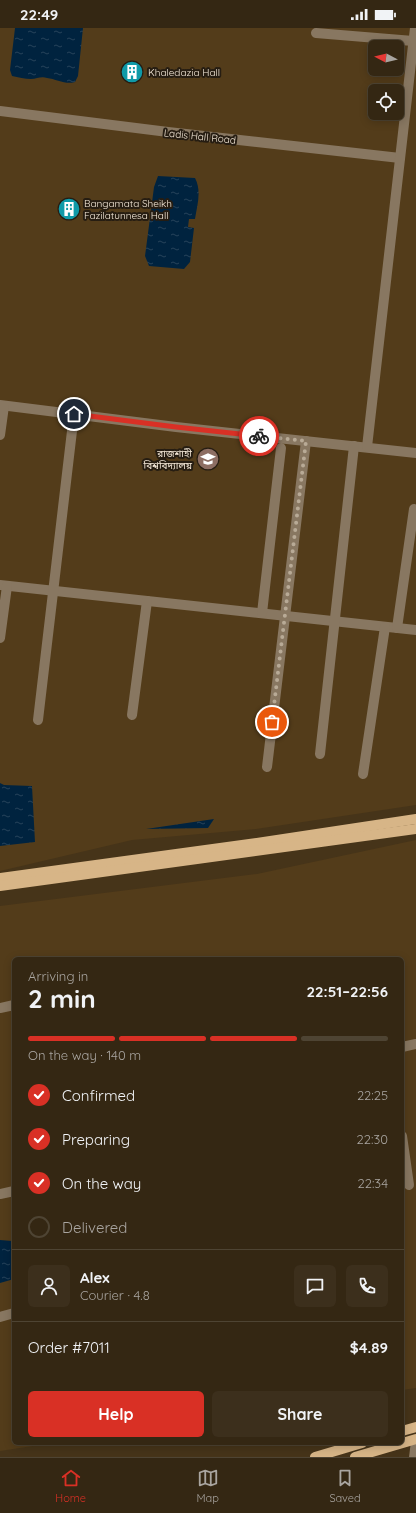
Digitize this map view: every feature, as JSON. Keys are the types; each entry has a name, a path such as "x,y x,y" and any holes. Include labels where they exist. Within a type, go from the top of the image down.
{"main road":[{"path":"0,878 257,843 416,819"},
{"path":"0,886 416,829"},
{"path":"404,1430 416,1427"},
{"path":"404,1443 416,1440"},
{"path":"315,1457 355,1445"},
{"path":"355,1457 398,1445"}],"street":[{"path":"367,447 414,28"},
{"path":"316,33 413,42"},
{"name":"Ladis Hall Road","path":"0,111 168,132 400,158"},
{"path":"0,436 2,405 176,427 416,453"},
{"path":"38,720 74,414"},
{"path":"267,767 306,441"},
{"path":"320,754 354,446"},
{"path":"262,613 281,448"},
{"path":"396,628 414,509"},
{"path":"0,638 4,585 416,630"},
{"path":"132,715 147,601"},
{"path":"363,774 385,626"},
{"path":"0,1008 12,1005"},
{"path":"404,1047 416,1044"},
{"path":"404,1150 409,1185"},
{"path":"0,1194 12,1191"},
{"path":"0,1317 12,1314"},
{"path":"414,1457 416,1440"}],"shaded area":[{"name":"রাজশাহী বিশ্ববিদ্যালয়","path":"0,28 416,28 416,805 256,829 132,840 0,871"},
{"path":"416,840 416,1388 404,1390 404,957 12,957 12,1445 39,1445 0,1451 0,906 257,874"}],"water":[{"path":"15,28 83,28 78,76 75,82 65,82 45,77 29,79 12,76 10,70"},
{"path":"158,176 195,178 197,183 198,198 195,219 189,219 188,227 194,228 190,262 184,269 149,266 145,256 154,187"},
{"path":"0,783 4,785 32,786 35,842 0,846"},
{"path":"214,819 208,828 146,829"},
{"path":"0,1240 12,1241 12,1280 0,1283"}],"way so far":[{"path":"259,436 306,441 272,722"}],"place":[{"name":"Khaledazia Hall","path":"132,72"},
{"name":"Bangamata Sheikh Fazilatunnesa Hall","path":"69,209"},
{"name":"রাজশাহী বিশ্ববিদ্যালয়","path":"208,459"}],"route":[{"path":"74,414 259,436"}]}
